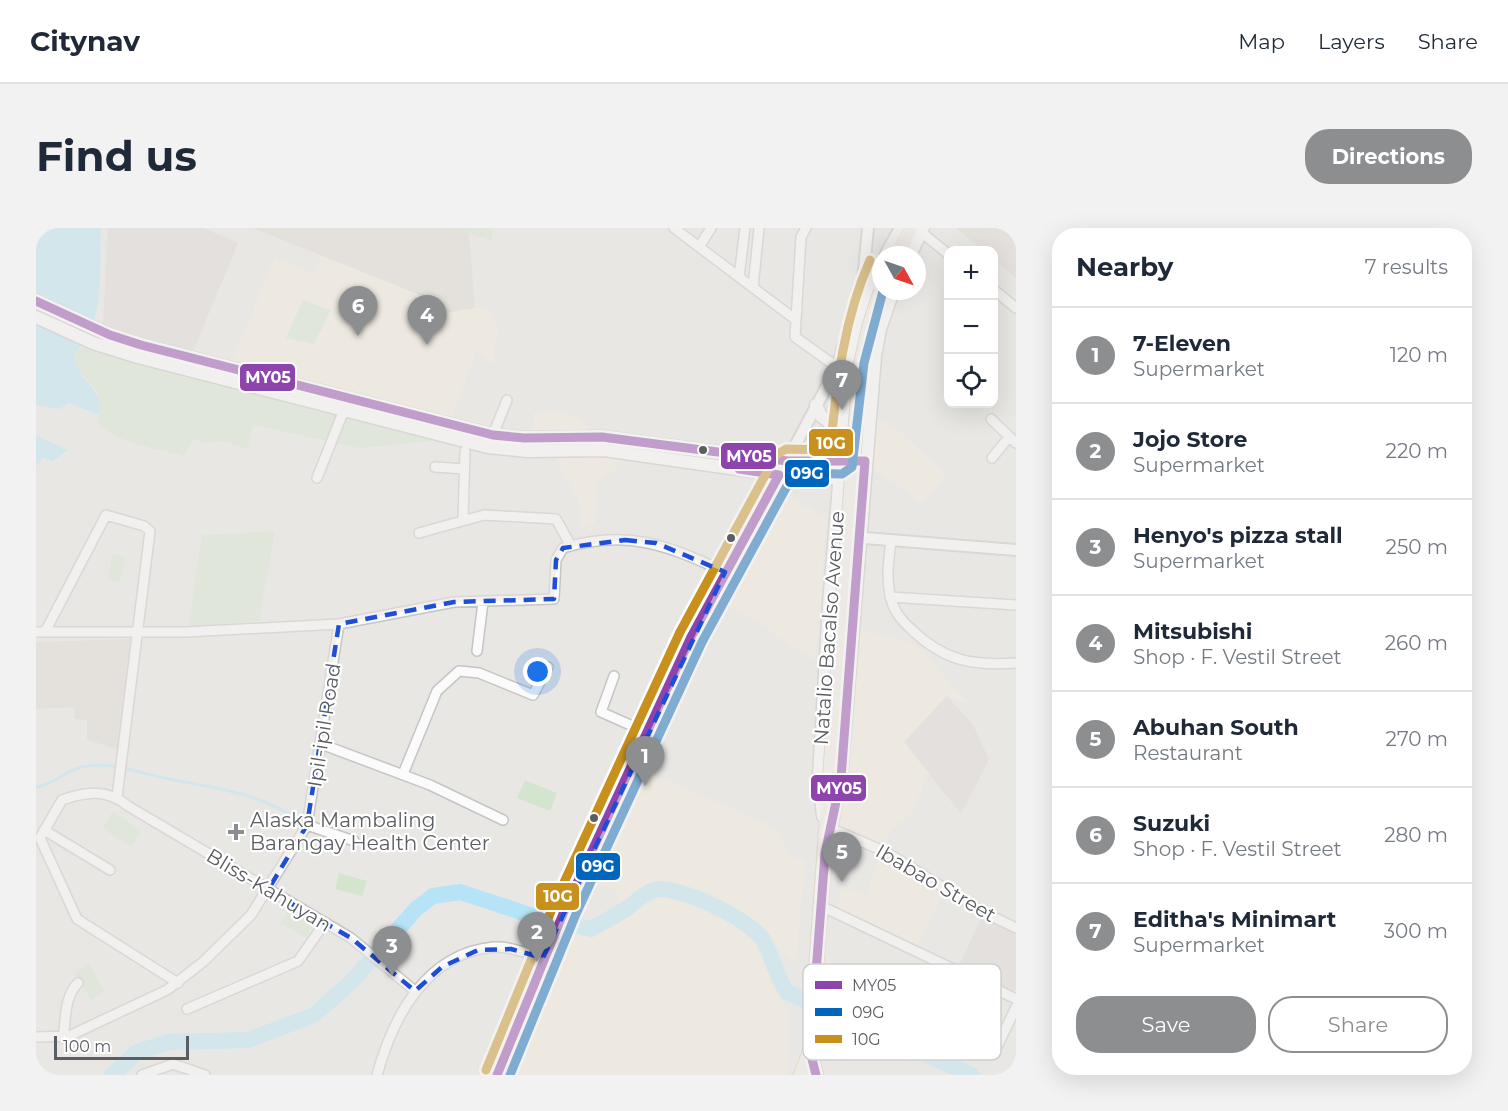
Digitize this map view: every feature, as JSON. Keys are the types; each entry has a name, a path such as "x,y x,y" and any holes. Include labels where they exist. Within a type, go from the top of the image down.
{"main road":[{"path":"891,246 901,228"},
{"path":"906,246 917,229"},
{"name":"Natalio Bacalso Avenue","path":"827,827 819,776 834,535 848,378 857,326 872,285"},
{"name":"Natalio Bacalso Avenue","path":"816,964 860,368 878,300"},
{"name":"Natalio Bacalso Avenue","path":"827,827 841,778 863,480 875,356 880,329 890,300"},
{"path":"36,302 93,327 151,348 493,435 524,438 602,437 787,461 865,461"},
{"path":"36,317 87,340 138,357 510,450 604,450 779,475 863,480"},
{"path":"816,405 827,421 836,423 846,420 860,423 867,435"},
{"path":"497,1075 564,909 646,732 691,637 787,461"},
{"name":"Natalio Bacalso Avenue","path":"801,1075 807,1060"},
{"name":"Natalio Bacalso Avenue","path":"812,1060 816,1075"}],"street":[{"path":"674,228 796,320"},
{"path":"699,247 711,228"},
{"path":"739,277 745,228"},
{"path":"753,288 759,228"},
{"path":"806,228 801,237 795,337 837,367"},
{"path":"787,461 837,367 863,281 868,228"},
{"path":"917,229 944,251"},
{"path":"998,294 1016,308"},
{"path":"493,435 507,400"},
{"path":"317,478 344,410"},
{"path":"991,419 1012,440 992,458"},
{"path":"464,519 465,451"},
{"path":"435,467 464,469"},
{"path":"178,983 77,919 41,842 62,800 87,793 105,793 117,797 138,633 150,531 144,526 106,515 41,632 138,633 339,624 454,602 554,599 558,553 571,546 625,540 656,543 726,572"},
{"path":"418,533 484,515 556,519 571,546"},
{"path":"834,535 1016,550"},
{"path":"891,540 888,581 890,597 895,612 901,619 938,652 971,663 1016,663"},
{"path":"890,597 1016,605"},
{"path":"477,651 483,602"},
{"name":"Ipil-ipil Road","path":"36,1037 63,1038 178,983 244,925 307,825 339,624"},
{"path":"403,774 437,691 459,671 479,673 533,695 548,667"},
{"path":"614,676 602,712 646,732"},
{"path":"321,744 403,774 502,820"},
{"name":"Bliss-Kahuyan","path":"117,797 128,806 267,890 351,938 414,991"},
{"path":"307,825 354,841"},
{"name":"Ibabao Street","path":"827,827 886,852 985,913 1016,928"},
{"path":"45,830 110,870"},
{"path":"821,906 943,964"},
{"path":"187,1009 298,961 324,924"},
{"path":"377,1075 391,1032 414,991 442,967 478,950 495,947 543,958"},
{"path":"63,1038 70,991 78,983"},
{"path":"1001,992 1016,999"},
{"path":"1001,1038 1016,1007"},
{"path":"142,1075 157,1067 174,1064 205,1075"}],"highlighted area":[{"path":"625,540 656,543 725,572 543,958 511,949 478,950 442,967 415,991 351,938 268,890 307,825 339,624 454,602 554,599 556,560 563,548"}],"shaded area":[{"path":"108,228 203,228 238,243 193,352 118,332 103,324"},
{"path":"253,228 492,228 491,240 469,233 475,308 439,314 435,301"},
{"path":"956,228 1016,228 1016,278 998,262 998,246 978,246"},
{"path":"322,255 435,301 465,309 488,307 499,333 493,350 495,364 476,351 451,419 232,360 275,258 314,274"},
{"path":"551,411 577,417 594,433 533,432 533,413"},
{"path":"874,417 902,434 945,475 922,503 870,465"},
{"path":"554,455 620,455 617,468 596,483 595,524 581,526 579,501"},
{"path":"781,491 826,519 816,660 778,637 769,628 722,602"},
{"path":"856,629 914,643 968,703 946,696 904,742 928,772 912,813 892,829 883,847 841,829"},
{"path":"131,639 118,749 87,740 87,720 75,719 74,707 36,709 36,642"},
{"path":"947,696 973,725 989,759 961,814 904,742"},
{"path":"639,769 774,827 792,857 805,859 796,963 741,913 669,884 632,896 619,903 616,890 587,881"},
{"path":"881,855 944,891 915,949 838,913 841,886 866,894"},
{"path":"663,894 681,898 747,928 746,937 756,944 770,978 788,1011 788,1075 503,1075 567,932 597,934 627,913"},
{"path":"981,918 1016,935 1016,988 1011,999 1001,994 1001,964 960,964"}],"green space":[{"path":"456,228 492,228 491,240"},
{"path":"303,300 331,310 314,344 286,338"},
{"path":"85,346 109,355 446,440 359,448 253,425 248,449 222,441 206,444 193,439 184,456 150,448 115,435 98,422 101,405 99,396 79,369 74,353"},
{"path":"846,360 840,439 831,451 822,457 807,452"},
{"path":"275,531 259,621 188,627 202,535"},
{"path":"113,554 126,557 119,583 107,579"},
{"path":"525,780 557,793 550,811 517,798"},
{"path":"113,811 142,831 131,847 102,828"},
{"path":"339,873 367,881 362,896 335,889"},
{"path":"288,910 313,925 306,938 281,923"},
{"path":"89,964 105,991 91,1000 74,973"}],"water":[{"path":"36,228 101,228 99,296 96,313 84,343 74,353 78,369 99,398 102,407 98,415 69,403 59,409 36,405"},
{"path":"36,436 68,450 53,461 43,458 36,466"}],"waterway":[{"path":"36,787 43,786 80,767 107,765 248,796 296,818"},
{"path":"112,1075 137,1052 169,1042 248,1040 314,1015 351,982 416,909 433,896 460,892 536,917 591,929 654,890 679,892 713,905 745,923 757,933 764,941 787,992 803,999"},
{"path":"939,1060 972,1075"}],"transit line":[{"name":"10G","path":"486,1070 554,904 680,632 776,455 786,449 830,450 847,330 870,260"},
{"name":"09G","path":"510,1075 576,914 702,642 794,473 842,474 852,467 864,363 881,300"},
{"name":"MY05","path":"36,301 110,335 141,345 493,435 524,438 602,437 787,461 865,461 841,778 825,854 817,964"},
{"name":"MY05","path":"497,1075 565,909 691,637 779,475 739,469"},
{"name":"MY05","path":"812,1060 816,1075"}],"place":[{"name":"Suzuki","path":"358,336"},
{"name":"Mitsubishi","path":"427,345"},
{"name":"Editha's Minimart","path":"842,410"},
{"name":"7-Eleven","path":"645,786"},
{"name":"Alaska Mambaling Barangay Health Center","path":"236,832"},
{"name":"Abuhan South","path":"842,882"},
{"name":"Jojo Store","path":"537,962"},
{"name":"Henyo's pizza stall","path":"392,976"}]}
